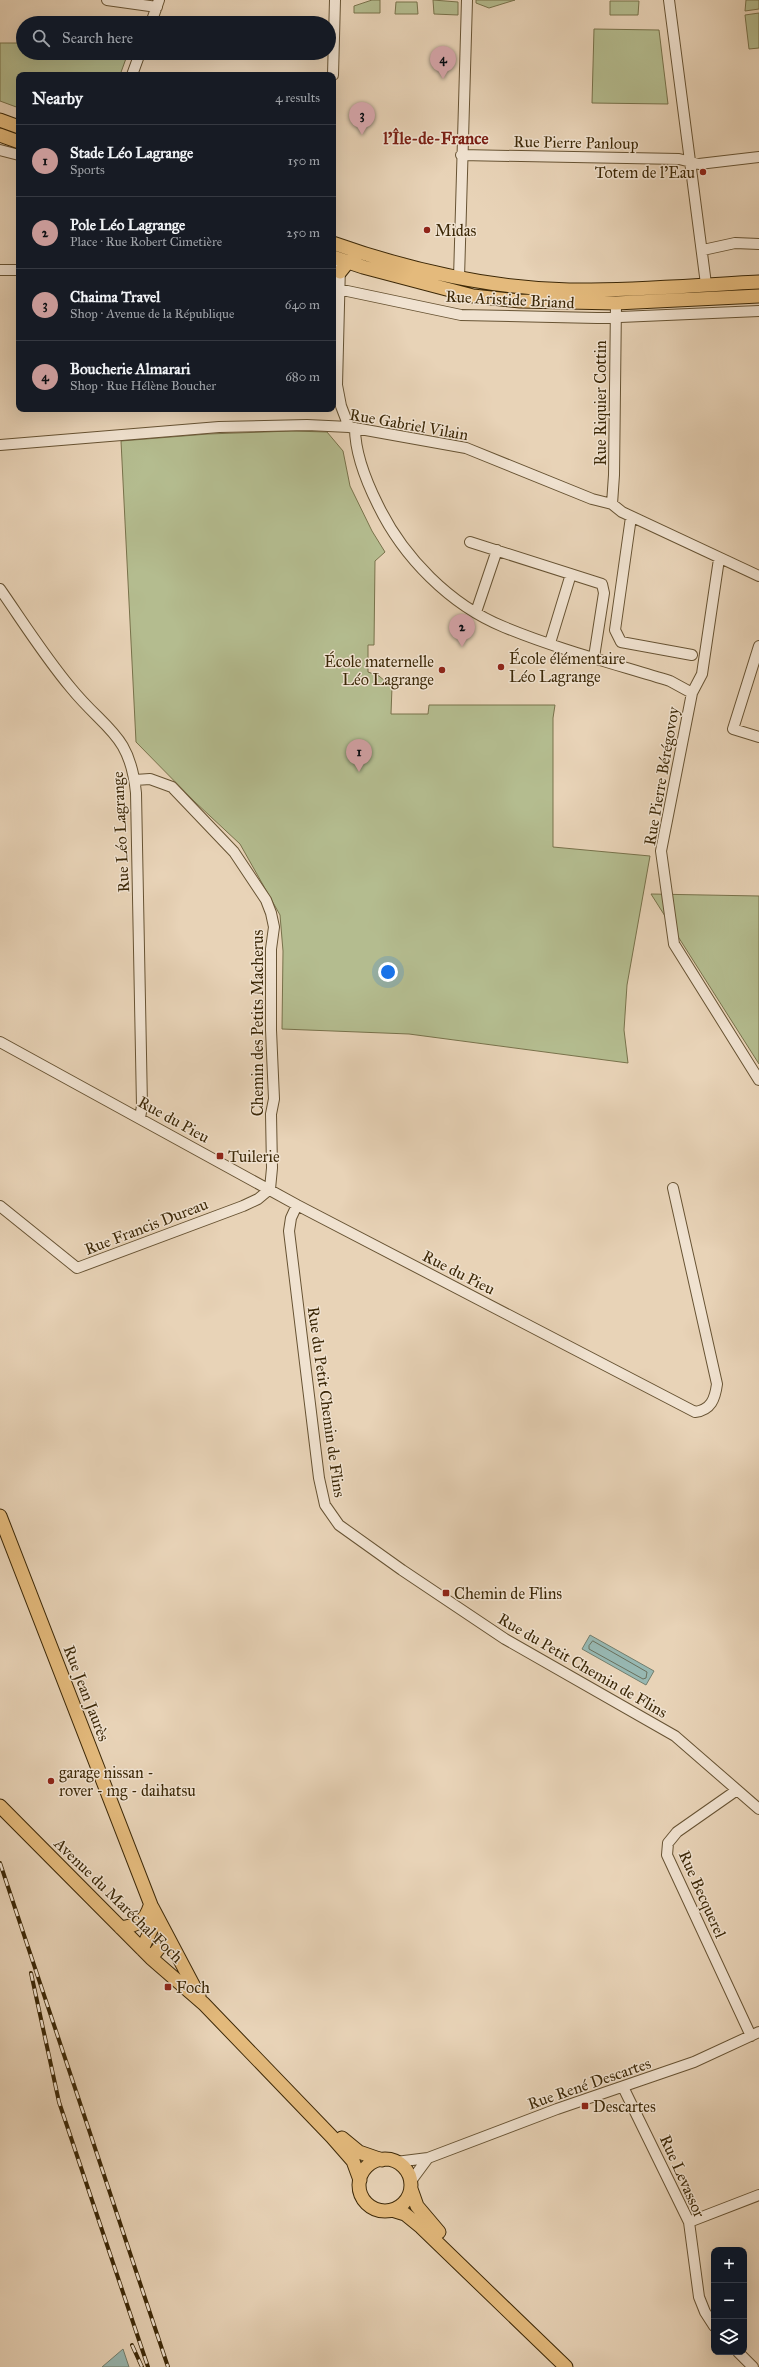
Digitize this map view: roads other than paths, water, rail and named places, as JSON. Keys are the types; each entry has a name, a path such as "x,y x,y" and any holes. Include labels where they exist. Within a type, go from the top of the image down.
{"main road":[{"path":"0,120 16,126"},
{"path":"0,135 16,141"},
{"path":"336,245 411,268 459,278 523,287 606,289 759,282"},
{"path":"343,262 395,270 411,268"},
{"path":"343,262 473,296 520,301 616,303 693,298 759,296"},
{"path":"706,284 715,297"},
{"path":"693,298 706,284"},
{"path":"616,303 630,288"},
{"path":"606,289 616,303"},
{"name":"Rue Jean Jaurès","path":"0,1516 151,1905 204,2004"},
{"name":"Avenue du Maréchal Foch","path":"2,1808 146,1953 204,2004 282,2085 348,2155 356,2166 360,2180"},
{"path":"121,1928 135,1925 143,1920 151,1905"},
{"path":"146,1953 151,1930 151,1905"},
{"path":"146,1953 162,1944 166,1934"},
{"name":"Avenue du Maréchal Foch","path":"282,2085 355,2149 368,2156 382,2160"},
{"path":"521,2322 425,2217 417,2206 405,2169 396,2162 382,2160 367,2167 360,2180 360,2192 367,2204 378,2210 392,2210 405,2214 421,2227 566,2367"},
{"path":"392,2210 404,2203 411,2185"}],"street":[{"path":"107,0 158,3 153,16"},
{"path":"335,0 335,16"},
{"path":"459,278 467,0"},
{"path":"669,0 703,250 706,284"},
{"path":"133,72 137,60"},
{"path":"333,60 333,72"},
{"path":"0,150 16,154"},
{"name":"Rue Pierre Panloup","path":"462,155 679,159 699,164 759,157"},
{"path":"703,250 735,244 759,244"},
{"path":"336,249 343,262 336,289 337,385 341,406 352,427 356,449 371,491 398,539 431,577 447,592 476,612 503,626 550,643 670,681 692,693"},
{"path":"0,270 16,270"},
{"name":"Rue Aristide Briand","path":"336,289 461,315 615,317 759,311"},
{"name":"Rue Riquier Cottin","path":"612,504 614,475 616,303"},
{"name":"Rue Gabriel Vilain","path":"0,445 219,427 307,425 352,427 466,448 592,499 612,504"},
{"path":"612,504 631,517 719,559 759,576"},
{"path":"631,517 615,630 621,642 692,655"},
{"path":"470,542 602,584 604,587 594,657"},
{"path":"476,612 497,550"},
{"name":"Rue Pierre Bérégovoy","path":"719,559 702,674 692,693 661,851 674,944 759,1080"},
{"path":"550,643 571,574"},
{"name":"Rue Léo Lagrange","path":"0,589 71,689 116,734 127,751 135,780 141,979 142,1106 140,1118"},
{"path":"759,646 756,665 733,729 759,737"},
{"name":"Chemin des Petits Macherus","path":"135,780 150,779 172,787 234,852 262,895 271,913 274,927 272,949 271,1030 274,1092 271,1114 272,1168 270,1189"},
{"name":"Rue du Pieu","path":"0,1042 297,1205 695,1412 703,1411 712,1403 717,1384 673,1188"},
{"name":"Rue Francis Dureau","path":"0,1206 77,1268 258,1200 270,1189"},
{"name":"Rue du Petit Chemin de Flins","path":"297,1205 289,1224 290,1236 319,1478 325,1505 333,1519 402,1570 504,1639 675,1736 759,1809"},
{"name":"Rue Becquerel","path":"737,1790 677,1832 668,1843 667,1855 755,2034"},
{"name":"Rue René Descartes","path":"396,2162 428,2158 557,2109 694,2062 755,2034"},
{"name":"Rue Levassor","path":"623,2087 689,2222 699,2298 711,2321"},
{"path":"411,2185 428,2158"},
{"path":"689,2222 759,2194"},
{"path":"741,2355 754,2367"}],"water":[{"path":"590,1635 654,1671 646,1685 582,1649"},
{"path":"123,2349 129,2367 102,2367"}],"railway":[{"path":"0,1863 168,2367"},
{"path":"31,1973 59,2102 148,2367"},
{"path":"132,2345 142,2367"}],"place":[{"name":"Boucherie Almarari","path":"443,79"},
{"name":"Chaima Travel","path":"362,135"},
{"name":"Totem de l'Eau","path":"703,172"},
{"name":"Midas","path":"427,230"},
{"name":"Pole Léo Lagrange","path":"462,647"},
{"name":"École élémentaire Léo Lagrange","path":"501,667"},
{"name":"École maternelle Léo Lagrange","path":"442,670"},
{"name":"Stade Léo Lagrange","path":"359,772"},
{"name":"Tuilerie","path":"220,1156"},
{"name":"Chemin de Flins","path":"446,1593"},
{"name":"garage nissan - rover - mg - daihatsu","path":"51,1781"},
{"name":"Foch","path":"168,1987"},
{"name":"Descartes","path":"585,2106"}],"district":[{"name":"l'Île-de-France","path":"436,138"}]}
